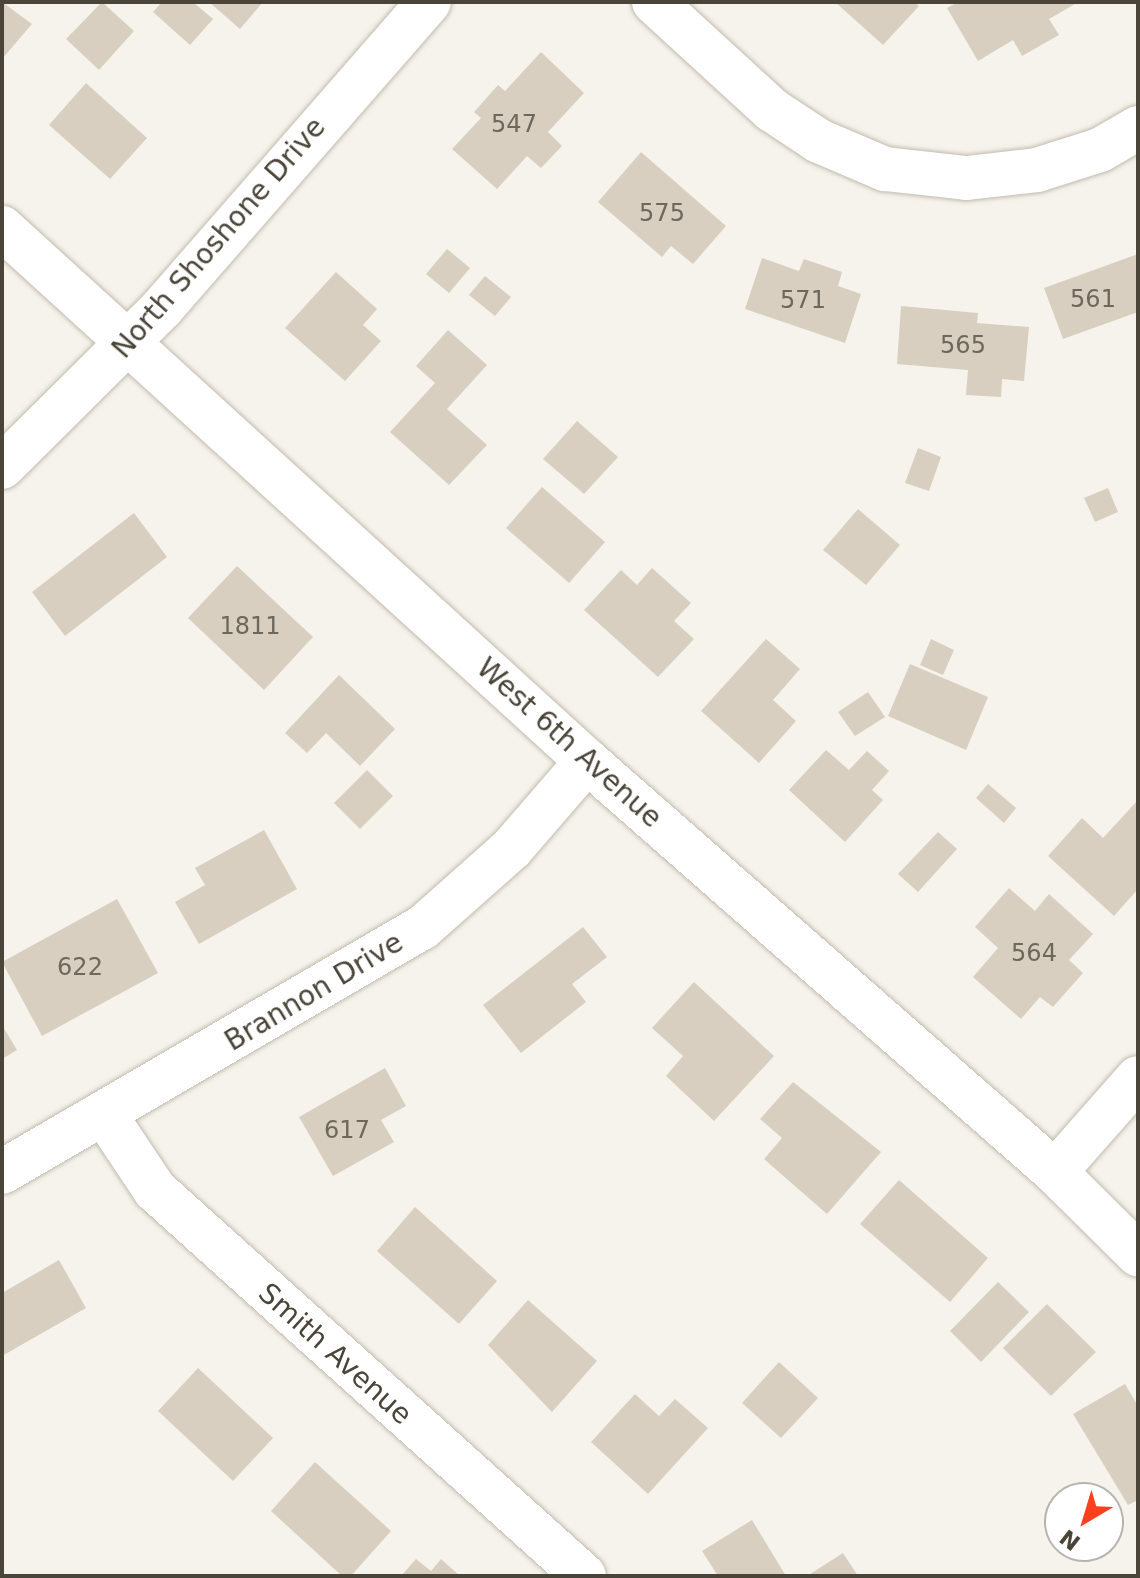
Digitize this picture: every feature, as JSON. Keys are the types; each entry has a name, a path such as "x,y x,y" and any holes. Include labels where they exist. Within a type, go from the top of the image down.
{"street":[{"name":"North Shoshone Drive","path":"2,467 128,344 429,2"},
{"path":"654,2 772,110 819,141 885,169 967,178 1037,170 1100,150 1138,128"},
{"name":"West 6th Avenue","path":"2,228 587,761 1055,1172 1138,1254"},
{"name":"Brannon Drive","path":"2,1172 105,1115 422,928 512,848 587,761"},
{"path":"1055,1172 1138,1078"},
{"name":"Smith Avenue","path":"105,1115 155,1190 584,1576"}],"building":[{"path":"2,2 32,24 2,59"},
{"path":"102,2 134,31 99,70 66,39"},
{"path":"162,2 193,2 213,19 190,45 153,12"},
{"path":"209,2 263,2 240,29"},
{"path":"835,2 914,2 919,6 883,45"},
{"path":"958,2 1075,4 1049,19 1059,35 1022,56 1013,40 978,61 947,8"},
{"path":"541,52 584,93 548,132 562,146 541,168 527,156 497,189 452,149 481,118 474,112 498,85 505,91"},
{"path":"86,83 147,138 110,179 49,125"},
{"path":"641,152 726,226 693,264 671,246 662,257 598,202"},
{"path":"447,249 470,268 449,293 426,274"},
{"path":"1138,254 1138,312 1063,339 1044,288"},
{"path":"762,258 799,271 804,259 842,272 838,286 861,294 845,343 745,309"},
{"path":"336,272 377,309 363,325 381,341 345,381 285,328"},
{"path":"485,276 511,297 495,316 469,295"},
{"path":"901,306 978,313 977,323 1029,327 1024,381 1002,379 1001,397 966,395 968,370 897,364"},
{"path":"448,330 487,365 447,409 487,445 449,485 390,432 435,383 416,366"},
{"path":"577,421 618,457 584,494 543,459"},
{"path":"918,448 941,457 929,491 905,483"},
{"path":"542,487 605,542 569,583 506,528"},
{"path":"1108,488 1118,512 1095,522 1084,498"},
{"path":"858,509 900,545 866,585 823,550"},
{"path":"134,513 167,557 65,636 32,592"},
{"path":"237,566 313,637 264,690 188,618"},
{"path":"652,568 691,603 674,621 694,639 658,677 584,610 621,570 637,585"},
{"path":"766,639 800,669 773,700 796,721 759,763 701,711"},
{"path":"931,639 954,650 943,675 920,665"},
{"path":"910,664 988,697 966,750 888,716"},
{"path":"339,675 395,729 360,766 326,733 307,753 285,733"},
{"path":"868,692 885,717 855,736 838,712"},
{"path":"826,750 849,770 867,751 889,771 872,790 883,800 845,842 789,790"},
{"path":"367,770 393,796 360,829 334,803"},
{"path":"988,784 1016,808 1004,823 976,798"},
{"path":"1138,800 1138,889 1114,916 1048,856 1082,818 1103,838"},
{"path":"264,830 297,889 199,944 175,902 205,885 195,868"},
{"path":"938,832 957,849 918,892 898,874"},
{"path":"1009,888 1035,911 1049,894 1093,934 1069,960 1083,973 1053,1007 1040,997 1021,1019 973,977 998,948 975,927"},
{"path":"117,899 158,973 42,1036 2,962"},
{"path":"583,927 607,957 572,984 586,1002 521,1053 483,1005"},
{"path":"694,982 774,1056 714,1121 666,1076 683,1056 652,1028"},
{"path":"2,1025 17,1050 2,1059"},
{"path":"385,1068 406,1106 381,1120 394,1142 333,1176 299,1117"},
{"path":"793,1082 881,1152 827,1214 764,1159 782,1138 760,1119"},
{"path":"899,1180 988,1258 950,1302 860,1224"},
{"path":"415,1207 497,1281 459,1324 377,1251"},
{"path":"59,1260 86,1308 2,1356 2,1293"},
{"path":"998,1282 1029,1312 981,1362 950,1331"},
{"path":"528,1300 597,1361 552,1412 488,1345"},
{"path":"1047,1304 1096,1352 1051,1396 1003,1348"},
{"path":"779,1362 818,1398 781,1438 742,1403"},
{"path":"198,1368 273,1438 233,1481 158,1411"},
{"path":"1125,1384 1138,1406 1138,1500 1128,1505 1124,1498 1124,1482 1114,1482 1073,1414"},
{"path":"635,1394 659,1416 675,1399 708,1428 648,1494 591,1442"},
{"path":"315,1462 391,1531 351,1576 342,1576 271,1511"},
{"path":"752,1520 786,1576 718,1576 702,1551"},
{"path":"843,1553 858,1576 807,1576"},
{"path":"416,1559 431,1571 441,1559 460,1576 401,1576"}]}
